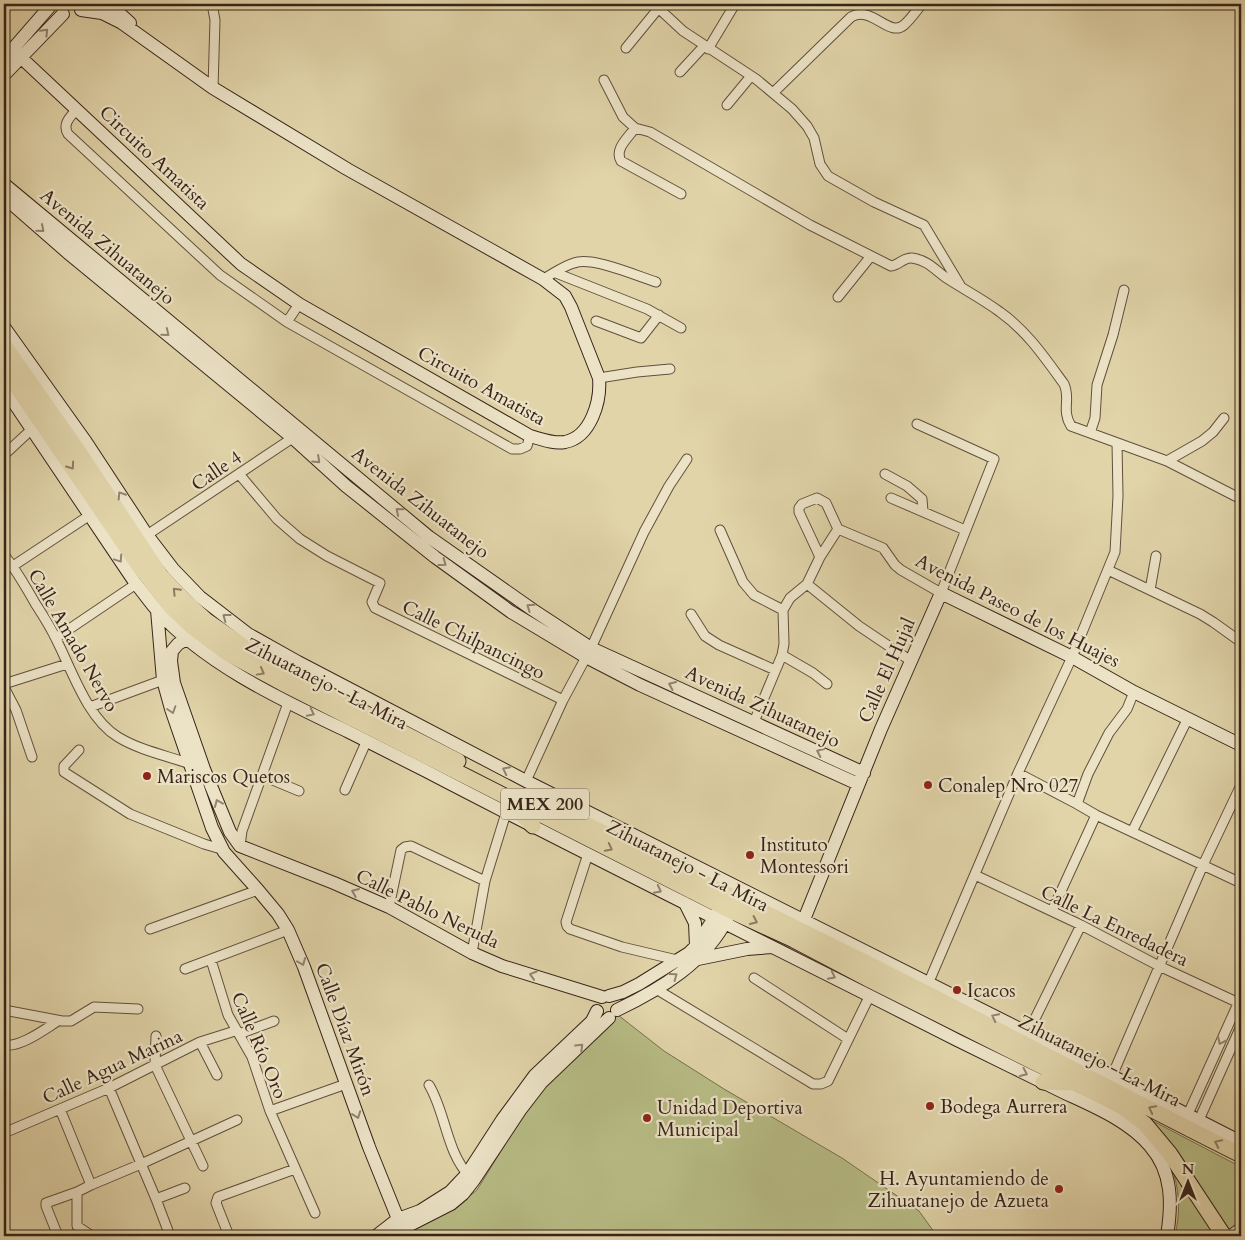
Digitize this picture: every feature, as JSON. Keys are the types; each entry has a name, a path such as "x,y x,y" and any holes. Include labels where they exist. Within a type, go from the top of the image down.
{"highway":[{"name":"Zihuatanejo - La Mira","path":"4,345 82,446 161,576 207,621 252,652 312,686 728,903"},
{"name":"Zihuatanejo - La Mira","path":"4,368 139,566 170,606 227,653 282,683 504,794 796,936 870,980 1121,1106 1145,1124 1170,1154 1224,1236"},
{"path":"504,794 533,826"},
{"name":"Zihuatanejo - La Mira","path":"796,936 877,963 1241,1155"},
{"path":"1043,1082 1076,1084"}],"street":[{"path":"4,75 12,55 53,4 63,14"},
{"name":"Circuito Amatista","path":"109,4 146,39"},
{"path":"212,4 215,20 213,88"},
{"path":"680,72 706,48 735,4"},
{"path":"773,93 850,17 856,14 865,14 889,27 897,28 903,26 922,4"},
{"path":"626,48 658,5 683,31 751,76 792,109 807,126 814,138 820,164 828,176 874,202 924,225 961,287"},
{"path":"12,55 63,14 70,14 82,7"},
{"name":"Circuito Amatista","path":"12,55 77,109 241,264 299,304 530,436 563,443 574,440 588,426 594,414 600,390 598,378 572,307 565,296 543,280 346,169 213,88 122,23 102,13 82,7"},
{"path":"727,105 751,76"},
{"path":"604,80 623,117 635,128 650,132 810,225 891,266 908,258 928,263 946,278 1001,312 1034,343 1064,384 1067,390 1066,418 1071,426 1167,461 1241,499"},
{"path":"77,109 66,123 65,129 68,134 220,275 287,322 512,449 520,449 527,446 530,436"},
{"path":"635,128 620,149 618,156 621,162 681,194"},
{"name":"Avenida Zihuatanejo","path":"4,184 18,202 298,435 429,537 533,610 589,653 640,685 861,778"},
{"name":"Avenida Zihuatanejo","path":"4,197 18,202"},
{"path":"838,297 871,256"},
{"path":"543,280 578,262 596,263 656,282"},
{"path":"556,272 647,309 681,328"},
{"path":"1090,433 1095,418 1097,385 1113,335 1124,290"},
{"path":"287,322 299,304"},
{"path":"596,321 641,338 659,315"},
{"path":"4,328 82,446 173,569 200,597 248,634 298,662 650,842 728,903 773,947"},
{"path":"598,378 670,369"},
{"path":"4,388 136,584 157,610 188,638 244,678 288,703 367,740 506,813 685,903 728,903"},
{"path":"1167,461 1202,441 1213,432 1224,418"},
{"path":"917,424 994,459 941,593"},
{"path":"4,455 32,429"},
{"name":"Calle 4","path":"148,535 298,435"},
{"path":"928,984 1018,774 1072,657 1115,552 1117,532 1117,443"},
{"path":"526,780 563,700 589,653 644,532 669,486 687,459"},
{"name":"Calle Chilpancingo","path":"239,474 277,519 300,539 327,556 380,583 372,606 563,700"},
{"path":"884,474 907,486 922,499 923,511"},
{"path":"754,722 782,655 784,644 783,610 790,598 807,584 820,557 838,529 826,503 817,498 802,504 799,512 820,557"},
{"path":"891,498 966,530"},
{"path":"13,566 90,515"},
{"name":"Avenida Paseo de los Huajes","path":"838,529 883,548 901,570 941,593 1072,657 1134,692 1241,745"},
{"path":"720,530 743,582 754,595 783,610"},
{"name":"Calle Amado Nervo","path":"4,555 13,566 56,638 67,664 90,707 104,727 118,737 137,746 204,769"},
{"path":"1150,590 1156,556"},
{"path":"1108,570 1213,622 1241,642"},
{"path":"56,638 136,584"},
{"path":"807,584 859,626 911,661"},
{"name":"Calle El Hujal","path":"796,936 881,729 941,593"},
{"name":"Calle Díaz Mirón","path":"157,610 163,680 207,815 221,848 278,914 288,930 304,967 346,1084 398,1219"},
{"path":"691,614 705,636 719,646 775,670"},
{"path":"188,638 178,644 172,651 171,661 174,683 204,769 230,832 240,846"},
{"name":"Avenida Zihuatanejo","path":"589,653 754,722 861,778"},
{"path":"782,655 827,684"},
{"path":"32,757 16,710 4,686 67,664"},
{"path":"90,707 163,680"},
{"path":"1077,804 1088,774 1118,720 1127,709 1134,692"},
{"path":"240,846 242,831 288,703"},
{"path":"1132,832 1188,718"},
{"path":"346,790 367,740"},
{"path":"79,750 64,766 64,772 130,814 204,844 221,848"},
{"path":"1018,774 1096,815 1241,883"},
{"path":"263,776 299,791"},
{"path":"1112,1076 1203,865 1241,785"},
{"path":"472,954 485,881 506,813"},
{"path":"1052,911 1096,815"},
{"name":"Calle Pablo Neruda","path":"240,846 390,907 472,954 502,966 606,997"},
{"path":"390,907 400,850 405,847 411,846 485,881"},
{"path":"588,854 566,922 567,926 570,929 622,947 677,960"},
{"path":"245,876 246,865 250,858 257,856 266,857"},
{"name":"Calle La Enredadera","path":"975,875 1081,925 1159,966 1240,1001"},
{"path":"150,929 258,890"},
{"path":"685,903 696,923 696,953"},
{"path":"394,1236 402,1229 451,1204 463,1194 502,1120 538,1079 613,1014 656,989 696,953 728,903"},
{"path":"1028,1033 1081,925"},
{"path":"185,969 288,930"},
{"path":"613,1014 601,1016 597,1011 596,1003 606,997 624,992 677,960 696,953 773,947 796,936 870,995 1094,1107 1132,1128 1152,1148 1164,1168 1171,1191 1171,1214 1167,1236"},
{"name":"Calle Río Oro","path":"211,960 228,1016 257,1070 270,1111 315,1213"},
{"path":"877,963 928,984 1028,1033 1241,1142"},
{"path":"754,978 848,1039"},
{"path":"656,989 812,1084 821,1084 828,1081 870,995"},
{"path":"606,997 616,1001 613,1014"},
{"path":"1193,1117 1240,1001"},
{"path":"4,1010 71,1022 94,1007 138,1009"},
{"path":"560,1059 592,1021 597,1011"},
{"path":"4,1045 9,1046 21,1043 58,1021"},
{"name":"Calle Agua Marina","path":"4,1133 109,1088 200,1042 274,1021"},
{"path":"1193,1117 1241,1026"},
{"path":"156,1036 155,1065 203,1166"},
{"path":"200,1042 217,1075"},
{"path":"270,1111 346,1084"},
{"path":"428,1085 438,1105 446,1132 461,1164 471,1177"},
{"path":"109,1088 170,1236"},
{"path":"60,1109 91,1185"},
{"path":"58,1236 46,1206 46,1203 50,1200 77,1192 237,1120"},
{"path":"229,1236 216,1203 218,1197 295,1169"},
{"path":"376,1236 398,1219 420,1211 440,1200 471,1177"},
{"path":"156,1199 184,1188"},
{"path":"77,1192 76,1226 92,1236"},
{"path":"1231,1236 1241,1229"}],"green space":[{"name":"Unidad Deportiva Municipal","path":"618,1015 664,1051 724,1089 842,1158 919,1211 937,1236 402,1236 460,1204 477,1190 528,1107 550,1082 594,1041"},
{"path":"1151,1120 1241,1167 1241,1226 1230,1234"},
{"path":"1179,1172 1219,1236 1175,1236 1179,1205 1174,1174"}],"place":[{"name":"Mariscos Quetos","path":"147,776"},
{"name":"Conalep Nro 027","path":"928,785"},
{"name":"Instituto Montessori","path":"750,855"},
{"name":"Icacos","path":"957,990"},
{"name":"Bodega Aurrera","path":"930,1106"},
{"name":"Unidad Deportiva Municipal","path":"647,1118"},
{"name":"H. Ayuntamiendo de Zihuatanejo de Azueta","path":"1059,1189"}]}
